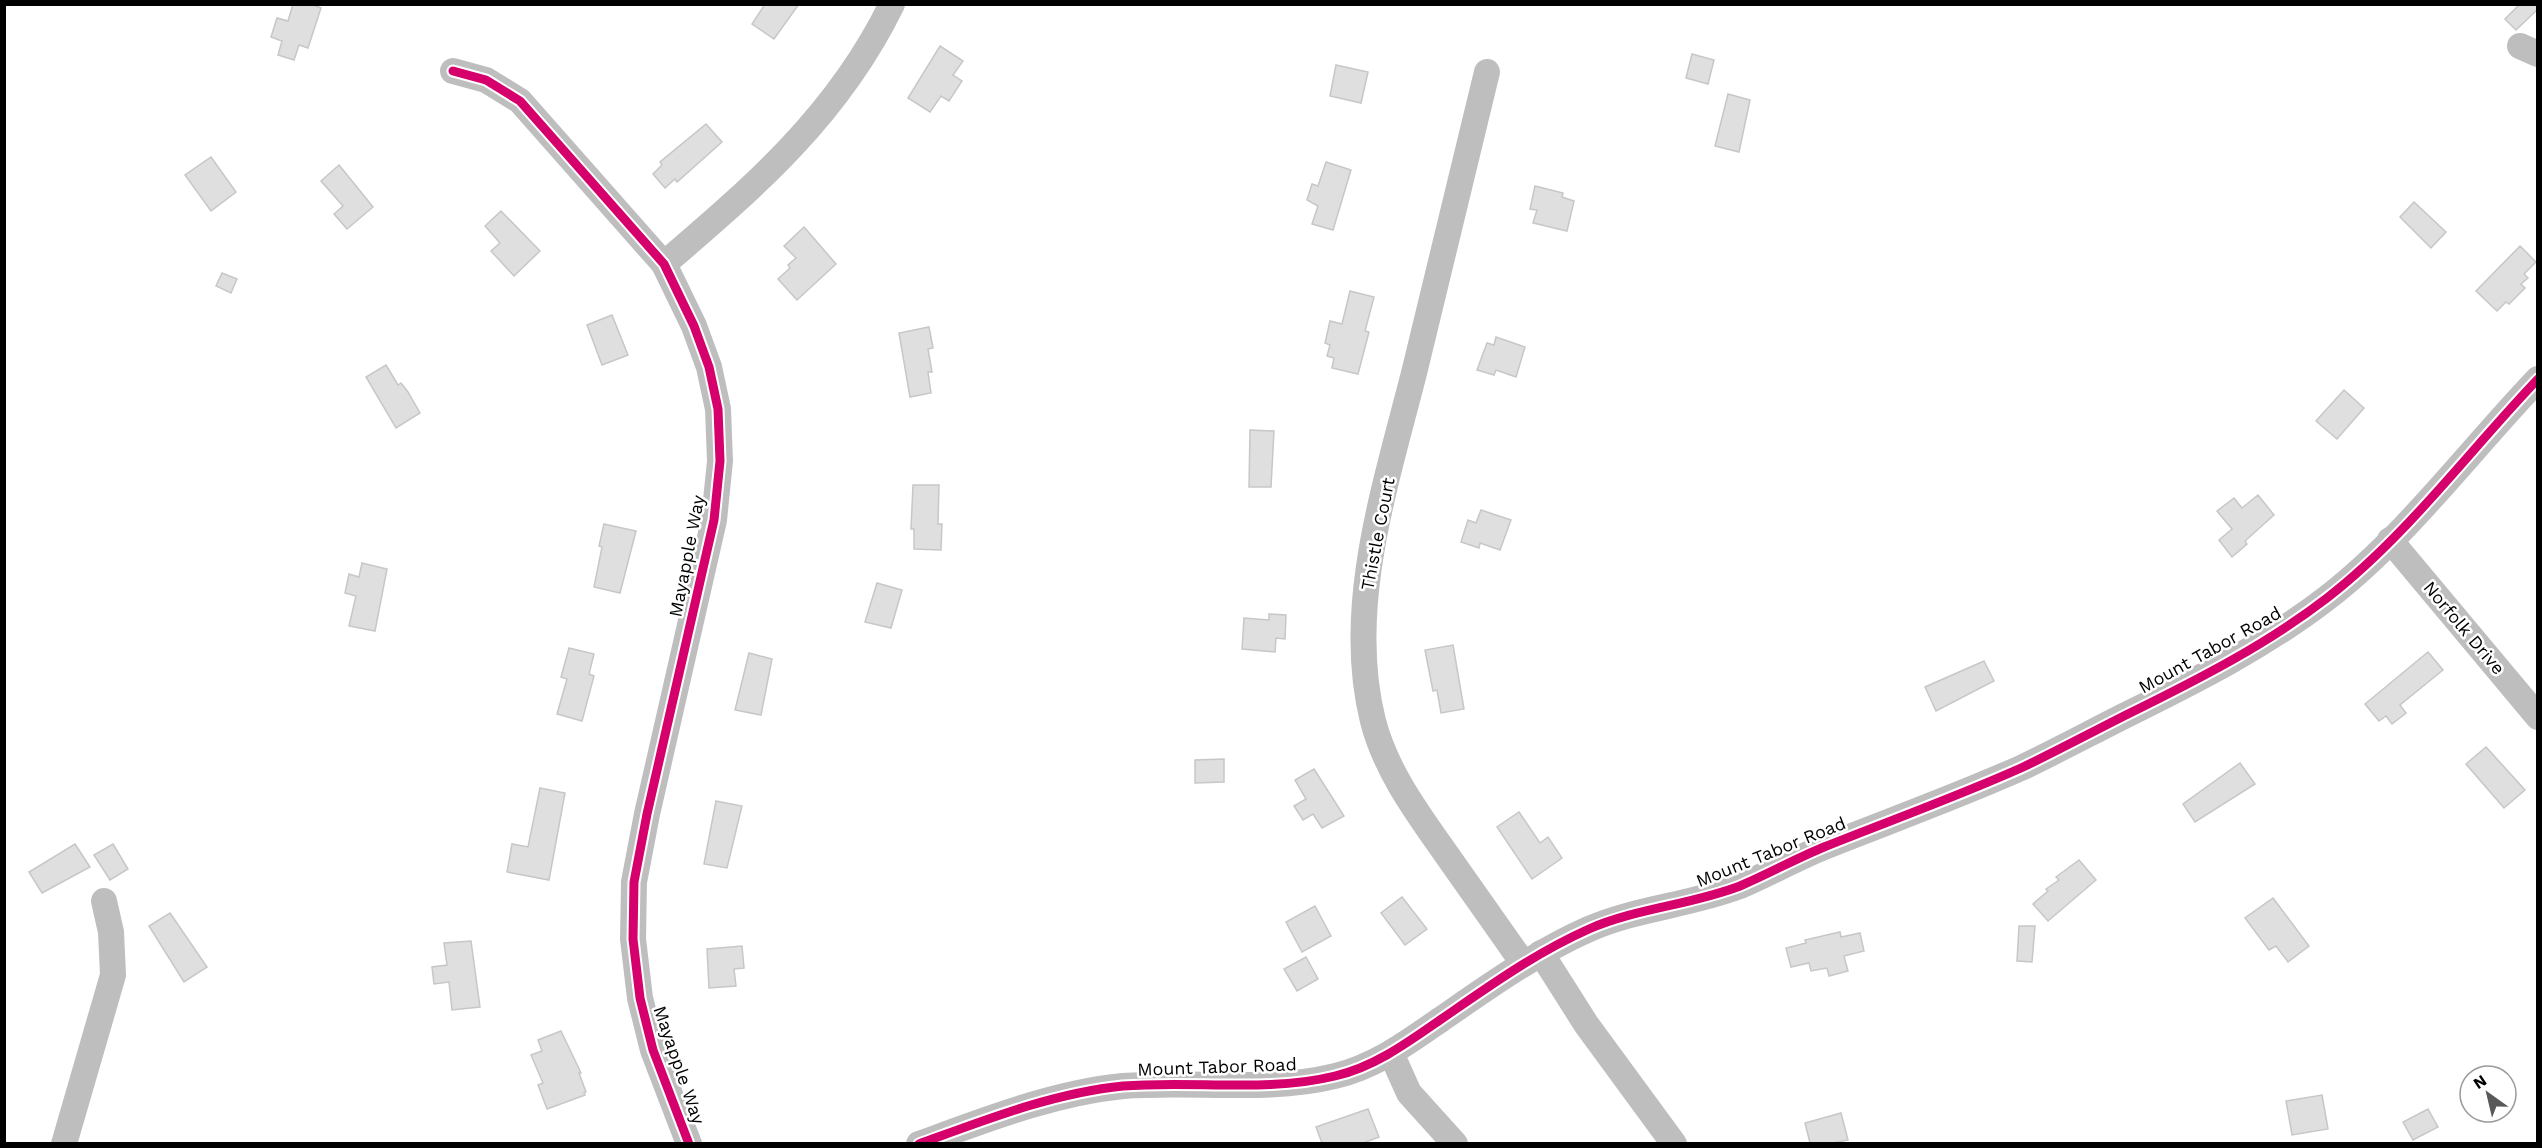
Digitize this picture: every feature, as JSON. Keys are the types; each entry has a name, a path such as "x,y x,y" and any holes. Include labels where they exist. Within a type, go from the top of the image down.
{"street":[{"path":"664,264 746,194 789,152 819,117 859,62 892,4"},
{"name":"Mayapple Way","path":"453,71 486,80 520,101 664,264 694,326 709,367 718,409 720,461 714,520 646,814 634,882 633,939 640,998 653,1050 689,1143"},
{"name":"Thistle Court","path":"1487,72 1366,577 1363,620 1365,663 1373,722 1389,764 1407,798 1586,1024 1674,1143"},
{"name":"Mount Tabor Road","path":"919,1143 990,1118 1082,1092 1122,1086 1169,1084 1291,1084 1335,1076 1362,1068 1391,1053 1532,958 1595,926 1696,900 1738,886 1818,850 2020,768 2231,661 2281,631 2328,597 2361,570 2390,540 2538,379"},
{"name":"Norfolk Drive","path":"2390,540 2538,717"},
{"path":"64,1143 113,975 111,932 104,902"},
{"path":"1391,1053 1409,1094 1455,1143"}],"building":[{"path":"293,4 310,4 321,8 308,48 299,45 294,60 278,55 282,41 271,37 277,18 288,21"},
{"path":"765,4 799,4 774,39 752,24"},
{"path":"2520,4 2538,4 2538,9 2516,30 2505,19"},
{"path":"940,46 963,61 953,75 962,81 949,101 941,96 930,112 908,98"},
{"path":"1692,54 1714,60 1708,84 1686,78"},
{"path":"1336,65 1368,72 1361,103 1330,96"},
{"path":"1728,94 1750,100 1739,152 1715,146"},
{"path":"706,124 722,142 677,182 675,179 665,188 653,174 662,165 660,162"},
{"path":"211,157 236,192 211,211 185,175"},
{"path":"1326,162 1351,170 1333,230 1312,224 1318,206 1307,200 1312,184 1318,186"},
{"path":"339,165 373,207 347,229 334,214 343,206 321,181"},
{"path":"1535,186 1563,193 1562,197 1574,201 1567,231 1533,223 1537,210 1530,209"},
{"path":"2414,202 2446,232 2431,248 2400,217"},
{"path":"501,211 540,251 514,276 491,251 500,243 485,226"},
{"path":"804,227 836,264 797,300 778,279 790,268 788,265 796,258 784,246"},
{"path":"2520,246 2536,262 2524,274 2528,278 2521,284 2525,288 2509,304 2506,302 2497,311 2476,291"},
{"path":"222,273 237,279 231,293 216,286"},
{"path":"1350,291 1374,297 1365,331 1369,332 1358,374 1332,368 1334,358 1327,356 1330,345 1325,343 1330,321 1342,324"},
{"path":"612,315 628,355 602,365 587,325"},
{"path":"929,327 933,348 928,349 932,372 928,372 931,393 910,397 899,333"},
{"path":"1496,337 1525,347 1516,377 1496,370 1494,375 1477,370 1487,343 1494,345"},
{"path":"386,365 398,385 401,383 408,392 420,413 396,428 366,377"},
{"path":"2344,390 2364,408 2337,439 2316,421"},
{"path":"1250,430 1274,431 1271,487 1249,487"},
{"path":"913,485 939,485 938,524 942,524 941,550 914,549 914,529 911,529"},
{"path":"2258,495 2274,515 2245,541 2247,544 2232,557 2219,540 2232,529 2217,511 2234,498 2242,508"},
{"path":"1481,510 1511,520 1500,550 1480,543 1479,548 1461,542 1468,520 1476,523"},
{"path":"604,524 636,531 620,593 594,587"},
{"path":"362,563 387,569 375,631 349,626 356,596 345,593 349,574 359,577"},
{"path":"877,583 902,590 891,628 865,622"},
{"path":"1269,614 1286,615 1285,639 1276,638 1275,652 1242,649 1244,618 1269,620"},
{"path":"1453,645 1464,709 1441,713 1437,690 1433,691 1425,650"},
{"path":"569,648 594,654 589,674 594,676 582,721 557,714 567,679 561,677"},
{"path":"2428,652 2443,670 2400,705 2406,713 2392,724 2386,716 2379,721 2365,704"},
{"path":"749,653 772,659 761,715 735,710"},
{"path":"1984,661 1994,681 1936,711 1925,687"},
{"path":"2486,747 2525,790 2504,808 2466,764"},
{"path":"1224,759 1224,782 1195,783 1195,760"},
{"path":"2240,763 2255,784 2195,822 2183,804"},
{"path":"1314,769 1344,816 1322,828 1313,814 1303,820 1294,806 1306,799 1295,780"},
{"path":"540,788 565,793 549,880 507,872 512,844 528,847"},
{"path":"716,801 742,806 727,868 704,864"},
{"path":"1519,812 1540,843 1548,837 1562,858 1532,879 1497,827"},
{"path":"75,844 90,867 42,893 29,872"},
{"path":"113,844 128,869 110,880 94,855"},
{"path":"2079,860 2096,880 2048,921 2033,904 2048,891 2046,889 2059,880 2056,877"},
{"path":"1402,897 1427,929 1405,945 1381,913"},
{"path":"2273,898 2309,946 2288,962 2276,946 2269,950 2245,918"},
{"path":"1315,906 1331,936 1302,952 1286,922"},
{"path":"170,913 207,967 184,982 149,926"},
{"path":"2019,926 2035,926 2032,962 2017,961"},
{"path":"1840,932 1841,937 1860,933 1864,951 1844,956 1848,971 1829,976 1827,968 1811,971 1809,963 1791,967 1786,948 1806,943 1805,940"},
{"path":"471,941 480,1007 452,1010 449,982 434,984 432,967 447,965 444,943"},
{"path":"742,946 744,968 734,969 736,986 709,988 707,949"},
{"path":"1306,957 1318,979 1297,991 1284,969"},
{"path":"561,1031 581,1073 579,1073 586,1092 585,1095 547,1109 538,1085 543,1083 531,1055 542,1051 538,1040"},
{"path":"2322,1095 2328,1129 2292,1135 2286,1101"},
{"path":"1368,1109 1379,1137 1363,1143 1322,1143 1316,1127"},
{"path":"2428,1109 2438,1127 2413,1140 2403,1122"},
{"path":"1841,1113 1848,1140 1833,1143 1810,1143 1805,1123"}],"cycle path":[{"path":"453,71 486,80 520,101 664,264 694,326 709,367 718,409 720,461 714,520 647,814 634,882 633,939 640,998 653,1050 689,1144"},
{"path":"919,1144 1045,1101 1097,1090 1149,1085 1283,1084 1349,1072 1390,1053 1512,971 1569,938 1626,916 1702,898 1740,886 1824,847 2021,768 2231,661 2280,631 2327,598 2384,548 2538,379"}]}
